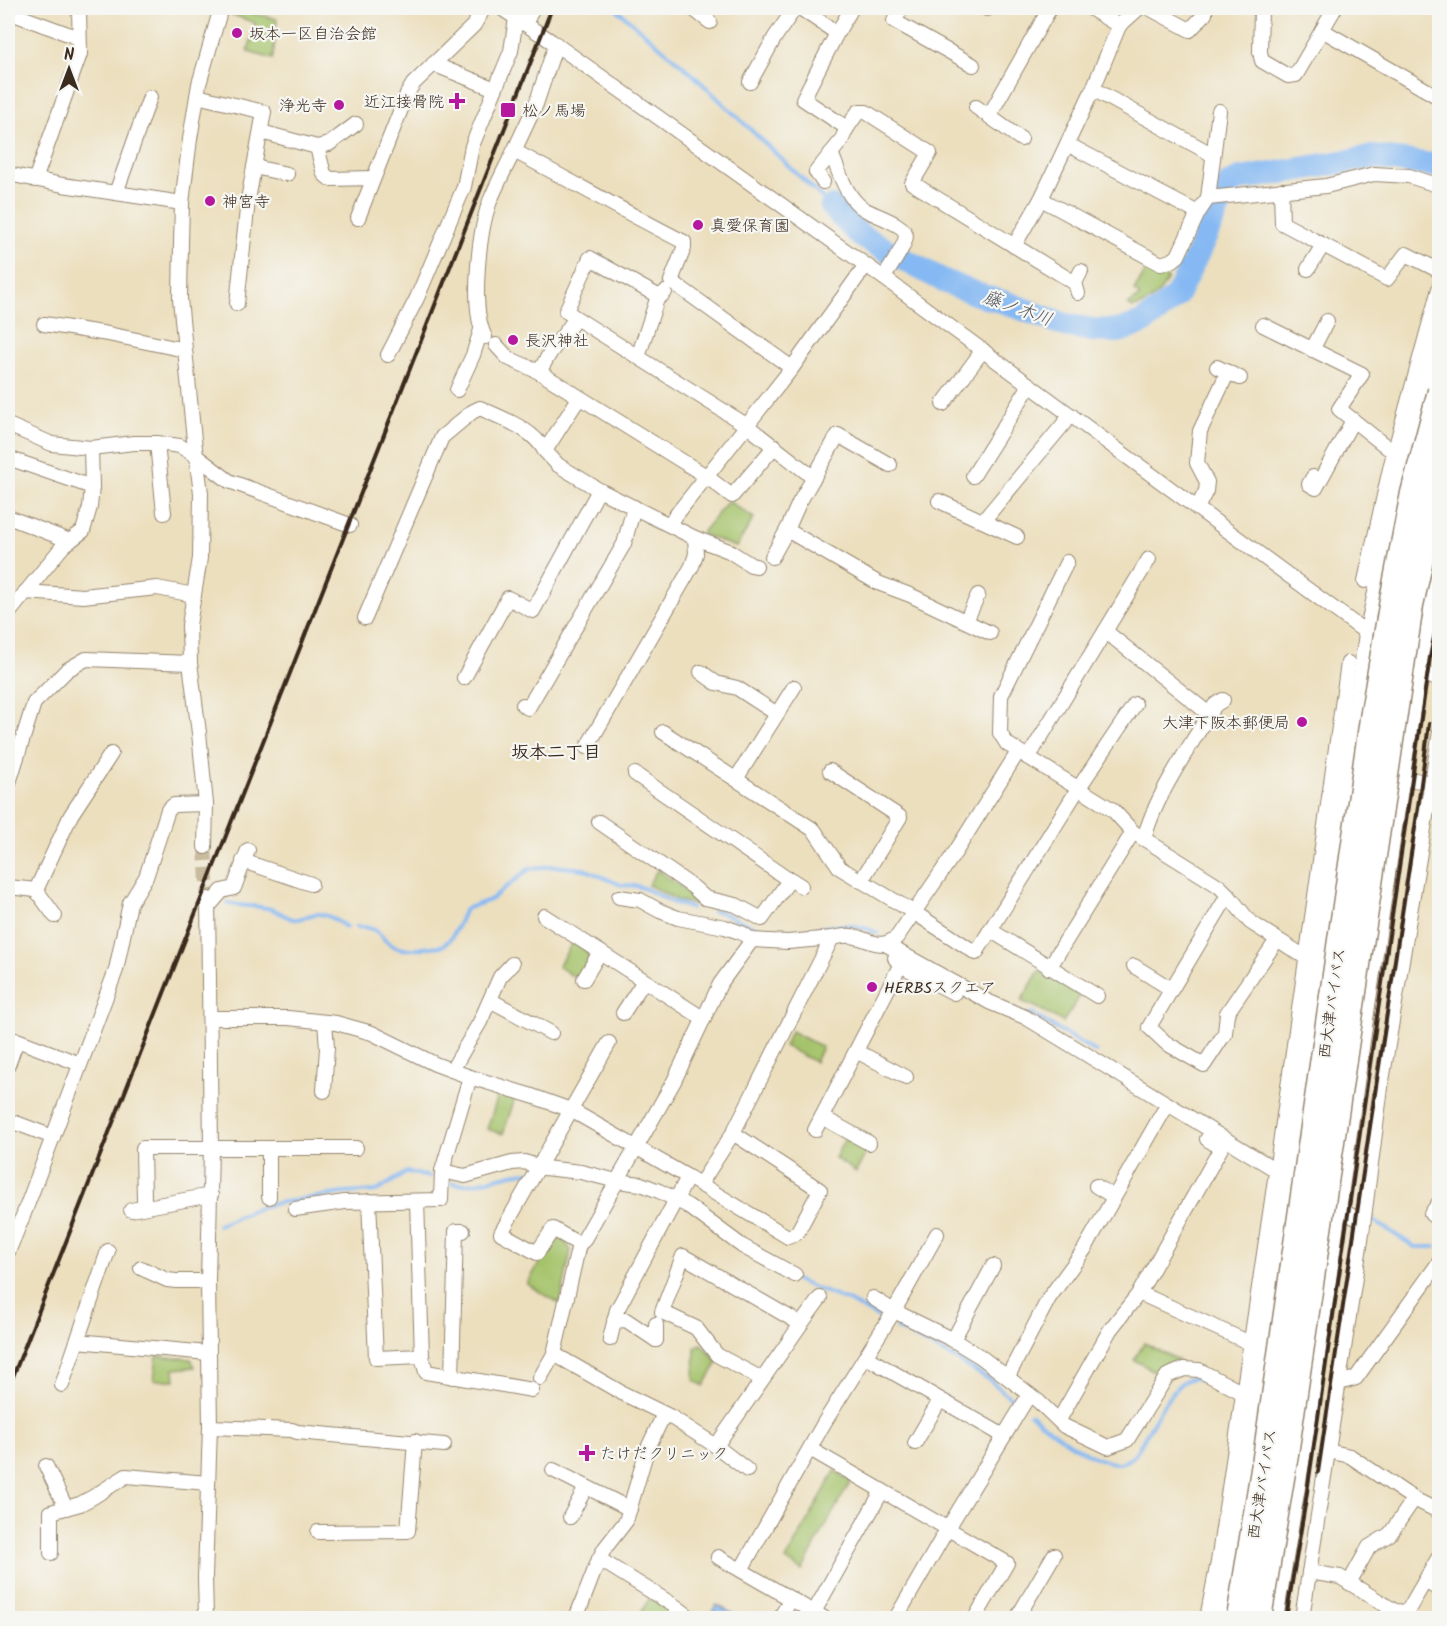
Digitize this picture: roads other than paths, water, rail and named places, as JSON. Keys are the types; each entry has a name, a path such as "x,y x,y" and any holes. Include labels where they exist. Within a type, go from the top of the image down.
{"highway":[{"name":"西大津バイパス","path":"1239,1618 1266,1451 1373,712 1413,493 1419,392"},
{"name":"西大津バイパス","path":"1259,1618 1286,1454 1409,616 1440,472"}],"street":[{"path":"35,180 80,54 79,8"},
{"path":"205,847 206,804 190,663 189,625 200,558 201,494 180,299 182,203 197,96 221,8"},
{"path":"358,218 413,84 474,26 484,8"},
{"path":"501,8 884,278 1416,670 1440,681"},
{"path":"388,355 417,298 447,230 464,186 472,147 511,51 520,21 533,8"},
{"path":"692,8 710,22"},
{"path":"750,82 775,37 795,8"},
{"path":"800,8 837,33"},
{"path":"847,128 803,99 852,8"},
{"path":"902,8 894,21 973,65"},
{"path":"989,116 1050,8"},
{"path":"1090,8 1119,26"},
{"path":"1014,246 1041,199 1093,90 1119,26 1139,8"},
{"path":"1149,8 1190,30 1205,14 1205,8"},
{"path":"1261,8 1260,52 1262,61 1288,76 1296,75 1335,8"},
{"path":"8,12 79,38"},
{"path":"1322,30 1440,98"},
{"path":"555,44 536,104 489,203 482,234 476,289 479,322 488,337 508,357 539,372 706,476 732,496 775,446"},
{"path":"433,64 495,89"},
{"path":"1093,90 1213,155"},
{"path":"197,96 264,112 248,200 237,304"},
{"path":"116,193 150,97"},
{"path":"976,107 1021,139"},
{"path":"1041,199 1161,264 1173,261 1179,256 1198,213 1210,198 1219,111"},
{"path":"823,182 816,172 841,141 858,112 866,112 930,153 912,183 1014,246 1078,282"},
{"path":"261,132 317,147 329,144 356,124"},
{"path":"1067,144 1198,213"},
{"path":"317,147 324,174 330,179 373,178"},
{"path":"514,151 637,219 684,242 684,248 671,281 661,296 590,258 566,311 746,425 814,478"},
{"path":"831,153 846,189 857,203 862,208 904,230 906,237 902,247 884,278"},
{"path":"254,167 287,174"},
{"path":"8,174 182,203"},
{"path":"1210,198 1326,186 1374,174 1409,176 1440,186"},
{"path":"1281,190 1282,223 1387,279 1407,254 1440,272"},
{"path":"1308,269 1323,245"},
{"path":"669,524 792,368 866,265"},
{"path":"671,281 792,368"},
{"path":"1221,1618 1230,1578 1248,1419 1351,698 1369,634 1381,517 1405,468 1419,392 1422,359 1440,285"},
{"path":"638,357 658,296"},
{"path":"539,372 576,318"},
{"path":"1312,350 1327,321"},
{"path":"44,324 185,350"},
{"path":"1263,325 1362,374 1339,409 1388,448 1395,451"},
{"path":"457,390 474,355 488,337"},
{"path":"1422,359 1440,337"},
{"path":"942,404 983,351"},
{"path":"1197,508 1206,491 1207,482 1197,463 1200,431 1228,372"},
{"path":"973,477 1030,385"},
{"path":"1365,580 1395,451 1419,392"},
{"path":"545,451 579,398"},
{"path":"365,618 441,437 480,408 526,430 540,442 558,465 599,490 756,566"},
{"path":"983,522 1071,415"},
{"path":"1313,477 1309,484 1316,488 1353,420"},
{"path":"8,425 52,444 91,448 134,443 180,446 229,482 350,525"},
{"path":"772,557 799,503 838,435 890,465"},
{"path":"157,443 164,513"},
{"path":"8,614 63,546 83,531 90,507 92,487 91,448"},
{"path":"8,458 92,487"},
{"path":"464,678 507,598 533,611 599,490"},
{"path":"939,501 1017,537"},
{"path":"524,710 624,544 634,507"},
{"path":"8,517 70,541"},
{"path":"787,530 878,583 910,595 990,633"},
{"path":"587,747 692,567 696,554 695,538"},
{"path":"1274,1618 1305,1427 1416,670 1440,547"},
{"path":"619,897 640,900 678,918 726,927 752,940 788,942 850,935 873,944 885,944 897,938 1023,755 1105,631 1149,559"},
{"path":"1067,562 1001,696 1000,733 1007,744 1113,810 1139,836 1219,886 1250,922 1305,957"},
{"path":"25,592 83,596 157,588 194,595"},
{"path":"966,621 978,596"},
{"path":"1105,631 1209,714"},
{"path":"8,786 34,703 67,670 86,659 190,663"},
{"path":"1348,663 1351,698"},
{"path":"700,672 716,683 737,688 777,714"},
{"path":"736,779 794,687"},
{"path":"1049,968 1148,826 1157,804 1209,714 1215,705 1223,700"},
{"path":"663,732 814,830 840,868 976,953 1078,789 1135,704"},
{"path":"1302,1618 1332,1431 1381,1087 1433,810 1431,783 1440,732"},
{"path":"36,890 71,815 111,754"},
{"path":"1341,765 1431,783"},
{"path":"830,771 900,817 861,881"},
{"path":"599,822 693,887 705,898 736,905 762,919 795,883 635,774"},
{"path":"8,1251 116,970 130,903 146,877 168,810 174,805 206,804"},
{"path":"1207,1618 1248,1419 1243,1393 1250,1342 1280,1201 1276,1170 1305,957 1334,816"},
{"path":"206,1618 205,1577 210,1427 208,1281 212,1148 208,903 222,891 234,888 246,856 311,884"},
{"path":"8,887 36,890 55,916"},
{"path":"1228,895 1149,1028 1166,1043 1204,1065 1225,1033 1227,1013 1277,940"},
{"path":"699,923 705,898"},
{"path":"544,916 704,1019"},
{"path":"990,930 1097,996"},
{"path":"610,1339 617,1310 676,1200 733,1133 832,938"},
{"path":"540,1378 554,1354 579,1244 583,1241 674,1081 720,984 752,940"},
{"path":"885,944 903,960 954,993"},
{"path":"584,979 600,952"},
{"path":"903,960 1024,1017 1276,1170"},
{"path":"815,1130 903,960"},
{"path":"453,1070 480,1022 500,977 512,964"},
{"path":"1134,966 1172,989"},
{"path":"623,1013 644,981"},
{"path":"490,1000 551,1033"},
{"path":"210,1018 288,1018 336,1023 372,1033 435,1064 572,1110 695,1180 788,1237 796,1233 820,1190 733,1133"},
{"path":"324,1091 326,1022"},
{"path":"8,1065 17,1040 80,1064"},
{"path":"579,1244 553,1229 537,1253 501,1233 609,1043"},
{"path":"856,1050 906,1077"},
{"path":"295,1209 345,1202 441,1200 442,1171 470,1077"},
{"path":"1059,1420 1110,1330 1139,1293 1221,1148 1144,1102"},
{"path":"1008,1376 1049,1298 1084,1250 1163,1112"},
{"path":"822,1117 869,1143"},
{"path":"8,1120 53,1137"},
{"path":"144,1200 143,1148 356,1148"},
{"path":"269,1197 270,1148"},
{"path":"442,1171 465,1176 524,1162 544,1168 581,1172 641,1184 688,1206 742,1246 795,1275"},
{"path":"1096,1186 1114,1197"},
{"path":"132,1209 211,1195"},
{"path":"369,1201 376,1358 422,1356"},
{"path":"417,1201 422,1356 426,1372 531,1390"},
{"path":"1280,1201 1336,1207 1363,1222"},
{"path":"1440,1201 1431,1214 1440,1221"},
{"path":"452,1377 456,1231 463,1231"},
{"path":"741,1570 937,1234"},
{"path":"63,1385 108,1251"},
{"path":"762,1379 717,1355 696,1328 662,1312 682,1256 801,1323"},
{"path":"1339,1383 1356,1378 1440,1261"},
{"path":"953,1340 993,1266"},
{"path":"141,1268 167,1280 208,1281"},
{"path":"1139,1293 1250,1342"},
{"path":"716,1446 820,1298"},
{"path":"873,1298 981,1357 1008,1376 1065,1426 1108,1447 1127,1440 1167,1376 1184,1370 1199,1370 1243,1393"},
{"path":"614,1321 626,1320 656,1340 656,1324"},
{"path":"77,1341 208,1353"},
{"path":"554,1354 664,1414 716,1446 747,1470"},
{"path":"866,1357 1004,1436"},
{"path":"896,1618 1029,1395"},
{"path":"915,1443 940,1400"},
{"path":"576,1618 599,1559 626,1521 647,1450 664,1414"},
{"path":"1248,1419 1332,1431"},
{"path":"210,1427 292,1430 444,1444"},
{"path":"318,1532 408,1531 415,1441"},
{"path":"810,1449 1007,1563 975,1618"},
{"path":"1328,1451 1350,1456 1414,1499 1440,1512"},
{"path":"46,1466 66,1508"},
{"path":"553,1470 630,1509"},
{"path":"51,1553 51,1512 80,1504 126,1476 208,1483"},
{"path":"570,1517 586,1487"},
{"path":"718,1557 819,1615 882,1491"},
{"path":"1349,1583 1370,1547 1390,1534 1414,1499"},
{"path":"1017,1618 1054,1555"},
{"path":"1309,1572 1340,1577 1395,1611 1407,1612 1440,1555"},
{"path":"599,1559 691,1618"},
{"path":"1425,1581 1440,1590"},
{"path":"780,1618 790,1599"}],"water":[{"path":"717,1605 737,1616 736,1618 707,1618"}],"waterway":[{"name":"藤ノ木川","path":"615,8 689,71 832,207"},
{"name":"藤ノ木川","path":"832,207 860,235 946,282 1065,325 1092,330 1118,331 1140,324 1177,295 1229,184 1240,179 1372,157 1440,166"},
{"path":"356,927 372,929 398,948 442,946 453,935 465,909 490,900 529,869 553,866 584,869 621,885 646,889 672,902 691,908"},
{"path":"228,903 271,909 293,919 321,914 346,927"},
{"path":"713,911 755,927 777,932 846,925 877,933"},
{"path":"1030,1013 1096,1052"},
{"path":"218,1225 277,1203 344,1193 377,1191 407,1172 430,1177"},
{"path":"452,1183 471,1184 528,1172"},
{"path":"1371,1219 1415,1247 1435,1247"},
{"path":"795,1280 848,1301 878,1317"},
{"path":"897,1328 990,1380 1012,1399"},
{"path":"1030,1414 1083,1451 1106,1461 1119,1463 1134,1456 1165,1402 1184,1381 1197,1378 1232,1396"}],"tunnel":[{"path":"205,847 208,899"}],"railway":[{"path":"8,1389 552,8"},
{"path":"1286,1618 1306,1499 1430,657 1440,609"},
{"path":"1318,1472 1429,724"}],"place":[{"name":"坂本一区自治会館","path":"237,33"},
{"name":"近江接骨院","path":"457,101"},
{"name":"浄光寺","path":"339,105"},
{"name":"松ノ馬場","path":"508,110"},
{"name":"神宮寺","path":"210,201"},
{"name":"真愛保育園","path":"698,225"},
{"name":"長沢神社","path":"513,340"},
{"name":"大津下阪本郵便局","path":"1302,722"},
{"name":"HERBSスクエア","path":"872,987"},
{"name":"たけだクリニック","path":"587,1453"}],"district":[{"name":"坂本二丁目","path":"556,752"}]}
